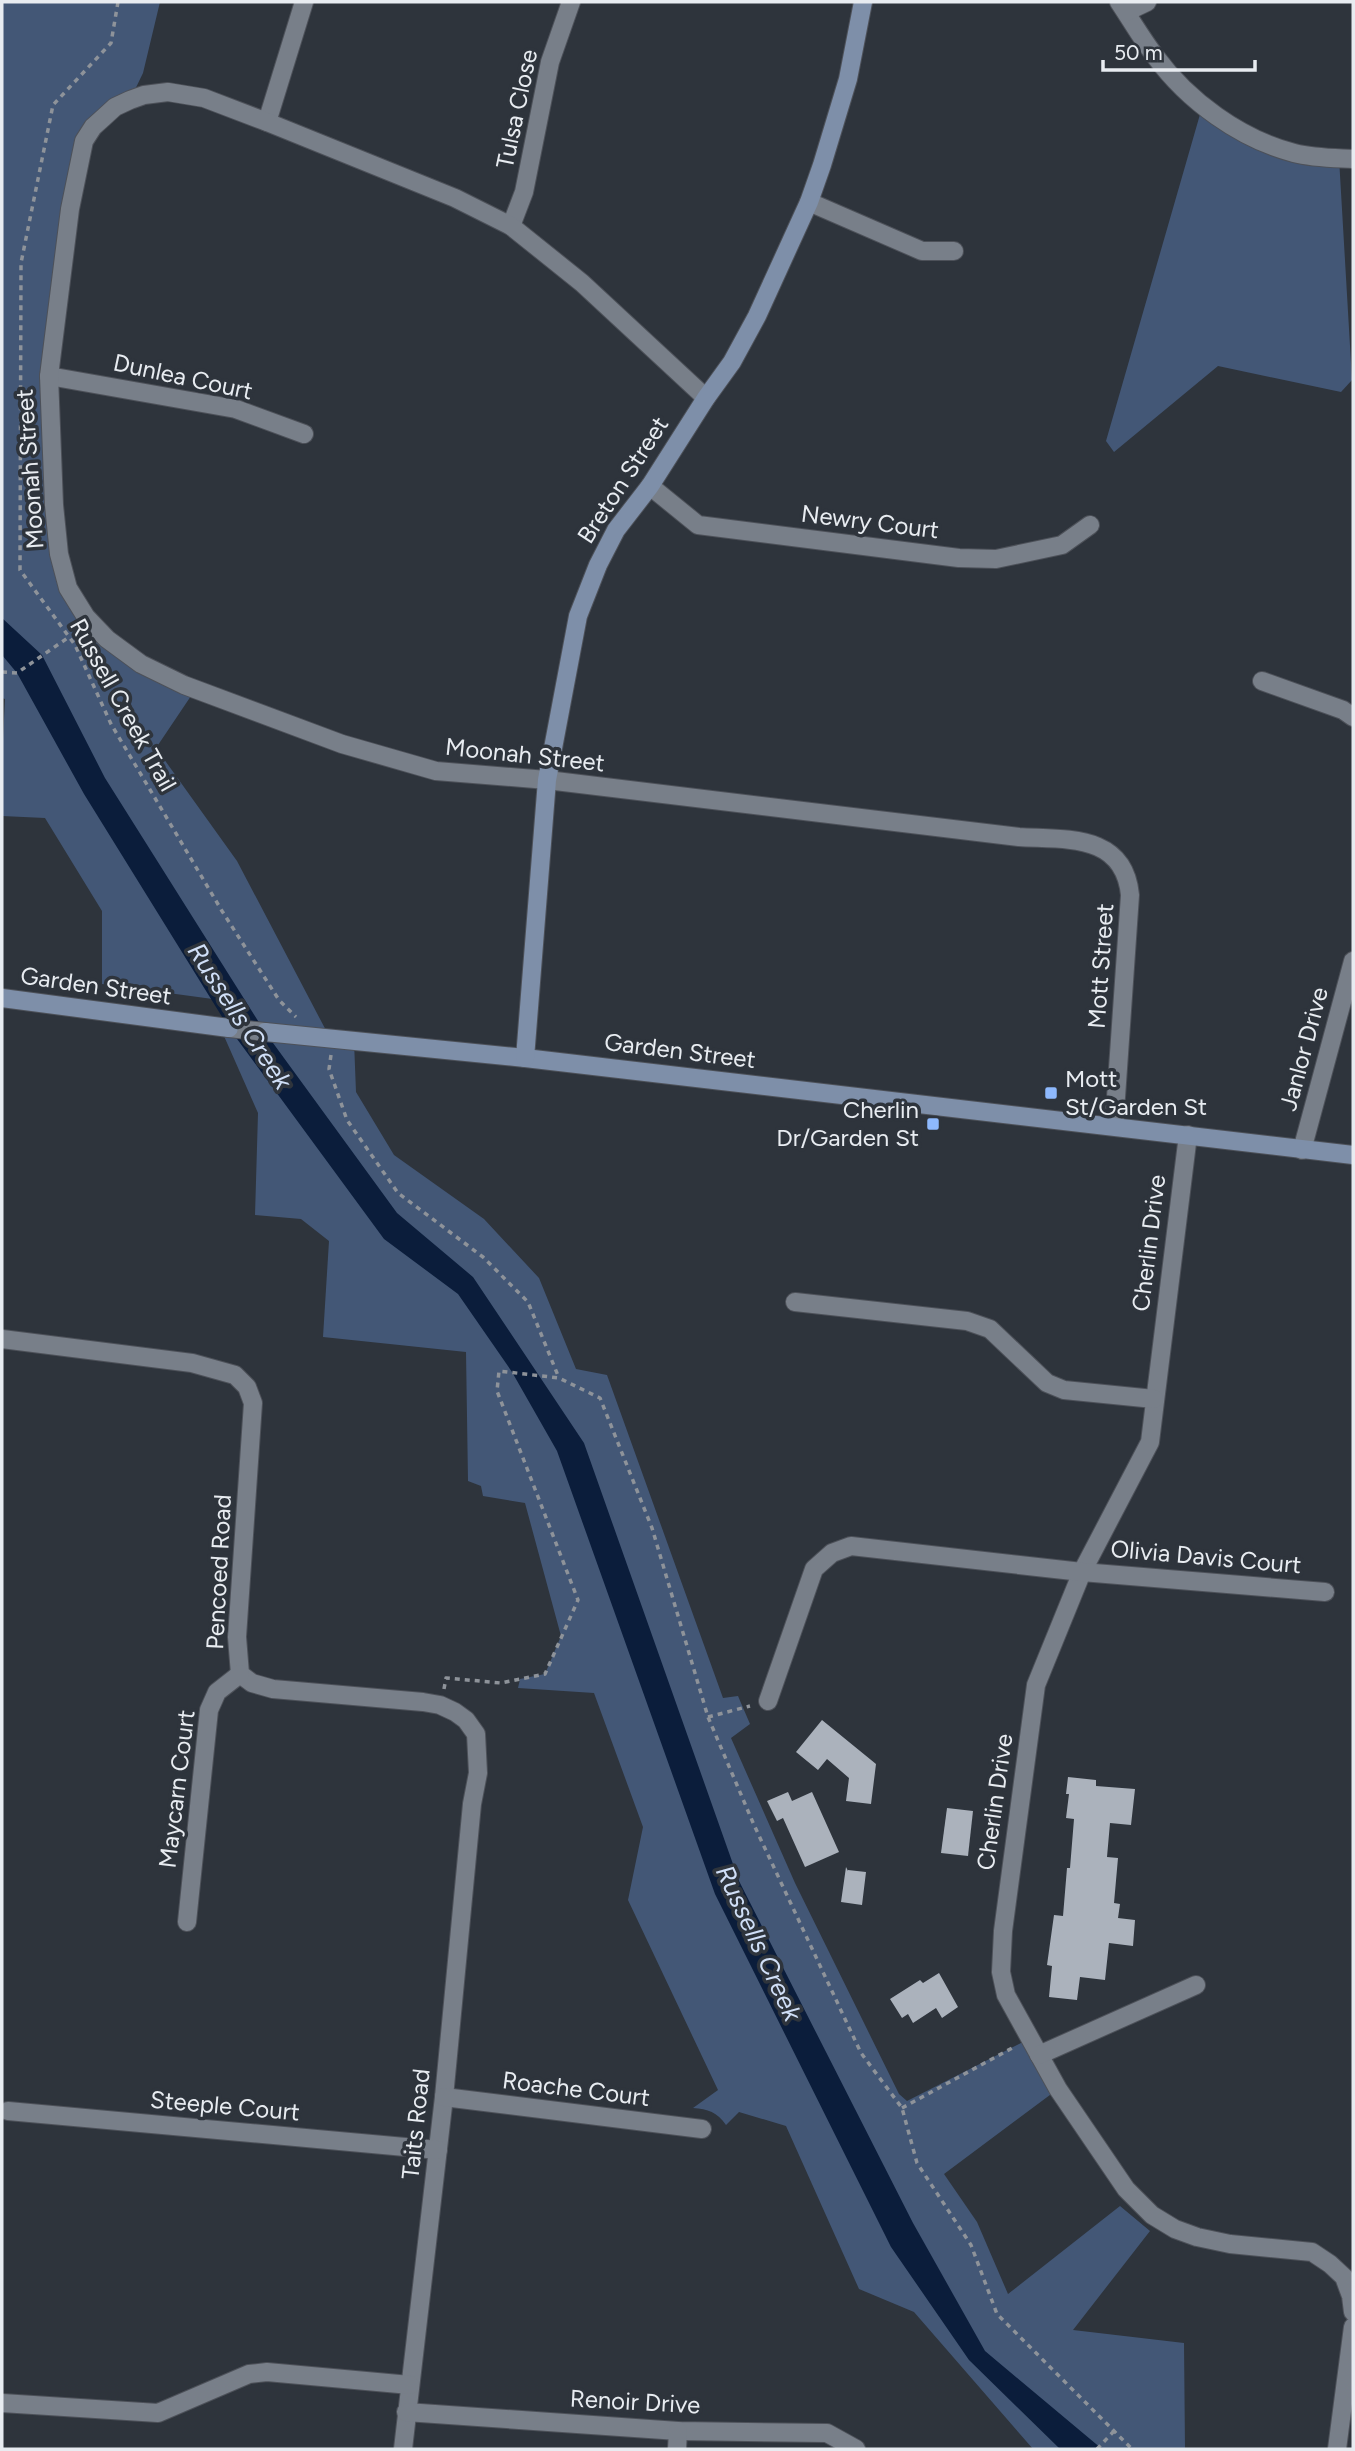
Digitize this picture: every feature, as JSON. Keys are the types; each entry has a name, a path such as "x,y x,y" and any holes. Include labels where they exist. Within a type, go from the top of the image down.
{"street":[{"path":"267,122 304,2"},
{"name":"Tulsa Close","path":"511,226 524,192 550,62 570,2"},
{"name":"Breton Street","path":"525,1058 547,780 578,617 598,565 616,530 650,485 732,362 757,316 808,202 848,79 863,2"},
{"path":"1147,2 1123,7 1155,57 1186,91 1241,132 1294,153 1320,158 1353,159"},
{"name":"Moonah Street","path":"706,398 582,283 511,226 455,198 204,98 168,92 144,95 115,107 93,127 84,141 70,209 49,376 54,505 59,554 68,588 86,617 107,639 141,664 184,685 342,744 436,771 547,780 1019,837 1075,841"},
{"path":"808,202 922,251 954,251"},
{"name":"Dunlea Court","path":"49,376 236,410 304,433"},
{"name":"Newry Court","path":"650,485 698,525 959,558 996,559 1062,545 1090,525"},
{"path":"1262,681 1343,710 1353,717"},
{"name":"Mott Street","path":"1075,841 1111,853 1120,861 1129,879 1114,1126"},
{"name":"Janlor Drive","path":"1302,1150 1353,961"},
{"name":"Garden Street","path":"2,998 237,1029 525,1058 1353,1155"},
{"name":"Cherlin Drive","path":"1188,1135 1150,1442 1082,1572 1036,1685 1000,1964 1006,1995 1058,2089 1126,2189 1152,2215 1175,2229 1208,2239 1230,2244 1312,2252 1349,2275 1353,2312"},
{"path":"795,1302 967,1321 990,1329 1047,1383 1064,1390 1154,1399"},
{"name":"Pencoed Road","path":"2,1339 192,1363 235,1375 247,1387 253,1403 237,1637 240,1674 252,1683 273,1689 440,1705 466,1720 476,1734 478,1773 472,1804"},
{"name":"Olivia Davis Court","path":"768,1701 814,1569 832,1553 851,1546 1082,1572 1325,1592"},
{"name":"Maycarn Court","path":"187,1922 209,1710 217,1692 240,1674"},
{"name":"Taits Road","path":"403,2449 444,2097 472,1804"},
{"path":"1039,2055 1196,1985"},
{"name":"Roache Court","path":"444,2097 702,2129"},
{"name":"Steeple Court","path":"8,2111 438,2150"},
{"path":"1337,2449 1353,2327"},
{"path":"2,2403 158,2413 249,2374 267,2372 410,2385"},
{"name":"Renoir Drive","path":"407,2413 678,2431 827,2433 856,2449"},
{"path":"677,2449 678,2431"}],"path":[{"name":"Russell Creek Trail","path":"118,2 111,43 52,105 21,263 20,570 69,637 111,724 222,911 279,1000 331,1052 329,1069 347,1120 398,1193 483,1257 528,1302 559,1378"},
{"path":"2,673 17,673 69,637"},
{"path":"440,1705 446,1678 501,1683 545,1674 578,1600 497,1391 499,1371 559,1378 600,1398 652,1528 708,1717 754,1825 861,2053 902,2108 917,2163 971,2245 997,2314 1132,2449"},
{"path":"708,1717 768,1701"},
{"path":"902,2108 1029,2039"},
{"path":"1097,2449 1114,2431"}],"shaded area":[{"path":"2,2 160,2 143,73 130,100 93,127 49,376 59,554 86,617 195,690 156,748 237,861 330,1038 354,1041 356,1092 394,1155 484,1219 539,1278 576,1369 607,1375 723,1698 738,1696 750,1724 731,1738 795,1883 899,2094 907,2101 1029,2039 1058,2089 944,2174 977,2222 1008,2294 1120,2206 1150,2231 1073,2330 1184,2343 1185,2449 1033,2449 914,2312 859,2289 786,2126 739,2112 726,2125 712,2112 693,2108 718,2090 628,1900 643,1827 594,1693 518,1688 520,1679 545,1674 561,1636 525,1503 483,1496 481,1486 468,1481 466,1352 323,1337 329,1241 301,1219 255,1215 258,1113 220,1027 244,1030 220,1000 102,984 102,911 45,818 2,816 5,699 2,698"},
{"path":"1203,104 1241,132 1339,158 1352,380 1341,392 1218,366 1114,452 1106,441"}],"water":[{"name":"Russells Creek","path":"2,618 42,655 105,778 265,1032 397,1213 473,1277 584,1443 739,1881 913,2223 985,2351 1102,2449 1060,2449 969,2360 891,2247 715,1894 557,1451 512,1372 458,1294 384,1239 229,1028 84,794 17,673 2,655"}],"building":[{"path":"822,1720 876,1764 871,1804 846,1801 849,1778 827,1759 818,1770 796,1752"},
{"path":"1068,1777 1096,1780 1096,1786 1135,1789 1131,1825 1110,1823 1107,1857 1118,1858 1114,1903 1120,1904 1118,1918 1135,1920 1133,1946 1109,1943 1105,1980 1080,1977 1077,2000 1049,1997 1052,1966 1047,1965 1054,1915 1063,1916 1067,1868 1070,1868 1074,1819 1066,1818"},
{"path":"788,1792 792,1801 812,1792 839,1852 805,1867 783,1818 777,1821 767,1801"},
{"path":"947,1808 973,1811 968,1856 941,1853"},
{"path":"846,1867 848,1871 866,1872 862,1905 841,1902"},
{"path":"939,1973 958,2007 942,2018 936,2008 913,2023 908,2014 902,2018 890,1999 920,1980 923,1983"}],"place":[{"name":"Mott St/Garden St","path":"1051,1093"},
{"name":"Cherlin Dr/Garden St","path":"933,1124"}]}
